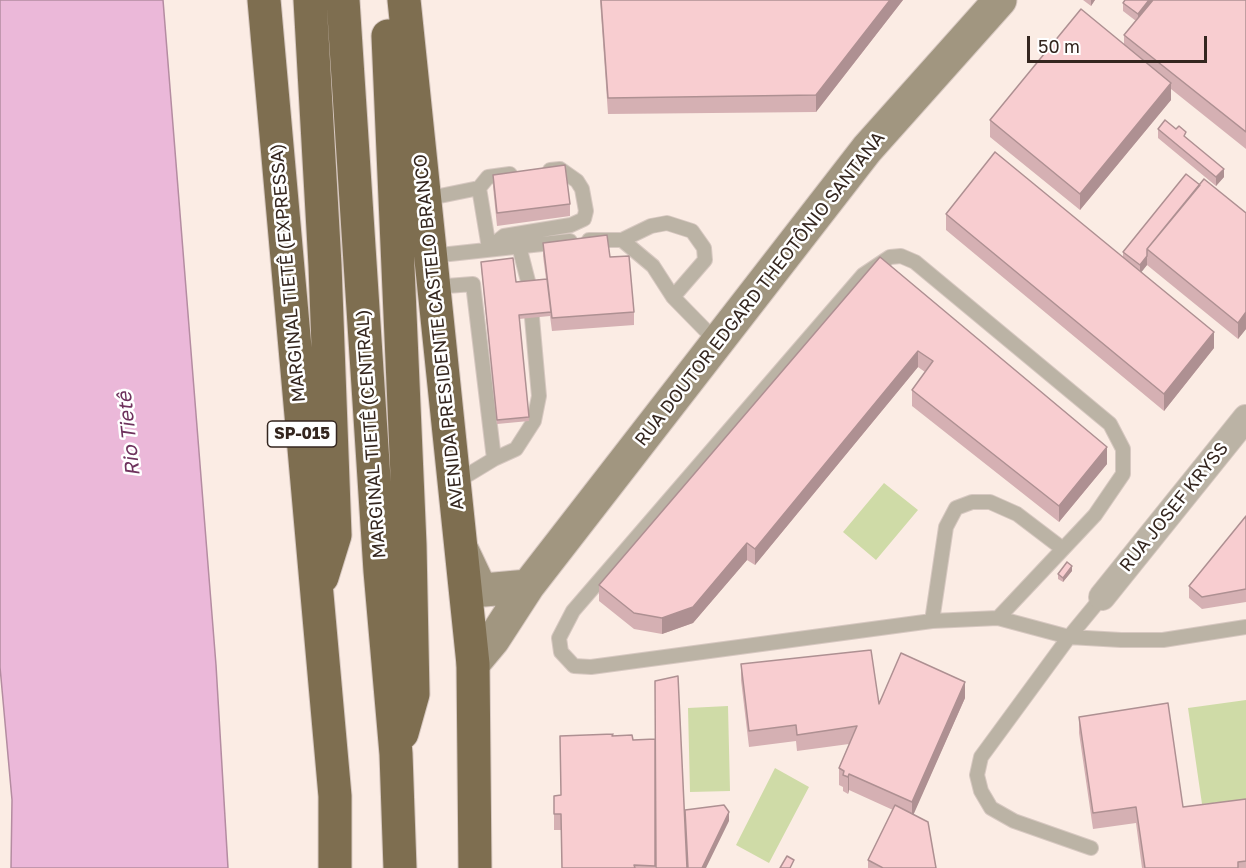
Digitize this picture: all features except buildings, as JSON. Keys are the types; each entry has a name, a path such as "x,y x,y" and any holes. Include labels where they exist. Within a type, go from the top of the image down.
{"highway":[{"name":"MARGINAL TIETÊ (EXPRESSA)","path":"264,0 335,796 335,868"},
{"path":"310,0 325,265 335,535 317,596"},
{"name":"MARGINAL TIETÊ (CENTRAL)","path":"343,0 380,571 396,754 400,868"},
{"path":"385,0 410,533 413,683 413,694 396,754"},
{"name":"AVENIDA PRESIDENTE CASTELO BRANCO","path":"404,0 472,664 475,868"}],"street":[{"name":"RUA DOUTOR EDGARD THEOTÔNIO SANTANA","path":"472,664 493,640 528,586 867,149 1000,0"},
{"name":"RUA JOSEF KRYSS","path":"1102,597 1246,418"},
{"path":"460,547 479,586 484,590 528,586"}],"lane":[{"path":"425,199 479,188 488,177 560,169 577,181 586,211 584,219 571,225 504,236 489,248 432,271"},
{"path":"479,188 489,248"},
{"path":"489,248 576,240 622,240 651,226 667,223 692,231 704,248 705,260 673,297"},
{"path":"622,240 653,266 673,297 717,342"},
{"path":"519,246 523,280"},
{"path":"998,618 1095,515 1123,474 1123,449 1110,424 915,262 901,256 890,257 862,275 573,611 558,638 561,652 574,666 591,667 932,621 998,618 1069,637 1163,640 1246,627"},
{"path":"432,271 478,284 494,459"},
{"path":"454,483 494,459 516,449 534,421 538,396 532,318"},
{"path":"932,621 946,527 956,508 972,502 990,502 1017,514 1063,549"},
{"path":"1091,848 1014,820 991,808 981,791 977,775 981,757 1069,637 1102,597"}],"green space":[{"path":"884,483 918,510 876,560 843,532"},
{"path":"1246,700 1246,800 1202,804 1188,708"},
{"path":"728,706 730,791 690,792 688,708"},
{"path":"775,768 809,787 769,863 736,845"}],"water":[{"name":"Rio Tietê","path":"0,0 163,0 216,665 228,868 11,868 12,800 0,667"}]}
